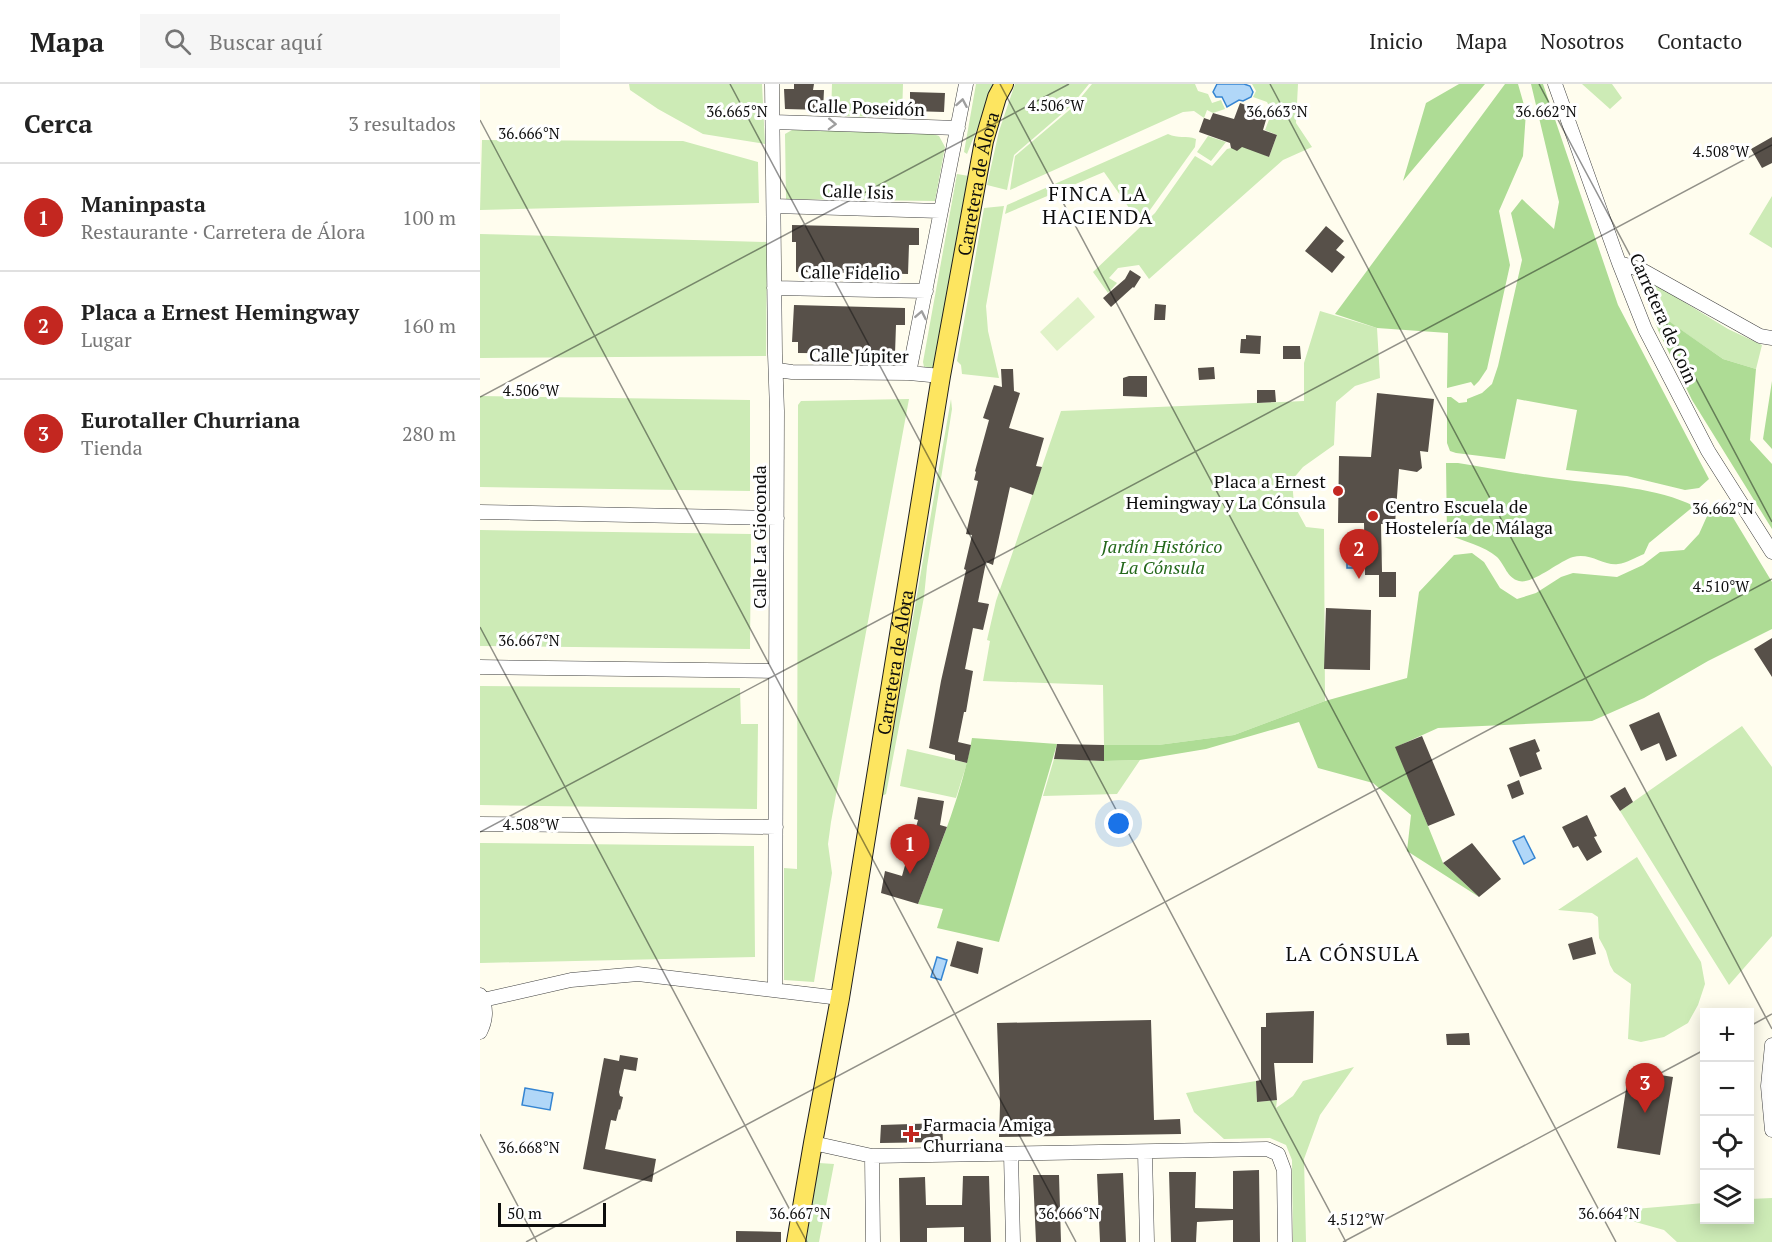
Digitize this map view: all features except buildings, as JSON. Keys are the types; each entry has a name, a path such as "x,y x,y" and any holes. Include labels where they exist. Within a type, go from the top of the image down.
{"main road":[{"name":"Carretera de Álora","path":"796,1242 840,998 941,376 984,141 997,97 1004,84"}],"street":[{"name":"Calle La Gioconda","path":"772,84 777,370 775,989"},
{"name":"Carretera de Álora","path":"909,373 966,84"},
{"name":"Carretera de Coín","path":"1555,84 1645,329 1708,451 1772,552"},
{"name":"Calle Poseidón","path":"774,122 958,128"},
{"name":"Calle Isis","path":"774,206 940,211"},
{"path":"1619,263 1642,270 1760,336 1772,338"},
{"name":"Calle Fidelio","path":"774,288 926,291"},
{"name":"Calle Júpiter","path":"777,370 909,373 941,376"},
{"path":"480,512 777,518"},
{"path":"480,667 776,671"},
{"path":"480,824 776,827"},
{"path":"480,1032 484,1025 485,1012 481,997 571,980 638,974 840,998"},
{"path":"1772,1045 1768,1086 1772,1130"},
{"path":"813,1143 872,1156 1267,1149 1278,1154 1284,1170 1285,1242"},
{"path":"1145,1152 1148,1242"},
{"path":"1011,1154 1013,1242"},
{"path":"872,1156 873,1242"}],"green space":[{"path":"629,84 762,84 765,144 703,134 658,109 630,90"},
{"path":"832,84 903,84 902,117 831,116"},
{"path":"976,84 995,84 967,154 964,152"},
{"path":"1015,84 1089,84 1071,106 1014,155 1007,190 987,185 999,131"},
{"path":"1092,84 1195,84 1198,91 1208,94 1212,103 1221,100 1225,109 1213,113 1207,110 1204,118 1194,111 1183,112 1010,190 1015,156 1073,107"},
{"path":"1252,84 1298,84 1296,123 1312,147 1283,160 1149,279 1139,265 1118,268 1109,278 1117,283 1108,293 1093,272 1155,213 1195,156 1212,166 1227,149 1244,145 1269,157 1277,135 1265,130 1272,112 1267,102 1253,97 1256,91"},
{"path":"1459,84 1485,84 1403,181 1426,103"},
{"path":"1505,84 1518,84 1526,112 1523,156 1499,211 1510,265 1487,369 1474,386 1471,382 1447,388 1448,333 1377,328 1335,314"},
{"path":"1531,84 1543,84 1618,305 1709,479 1699,488 1685,490 1627,476 1566,470 1577,410 1517,399 1505,459 1450,451 1447,443 1447,397 1459,403 1467,402 1467,399 1482,393 1492,384 1498,366 1522,260 1511,213 1522,199 1554,229 1559,202"},
{"path":"1582,84 1612,84 1622,98 1610,109"},
{"path":"792,130 930,133 939,136 945,147 935,201 786,199 785,134"},
{"path":"1168,134 1196,139 1195,147 1139,222 1104,172 1005,214 1007,205"},
{"path":"1208,136 1226,142 1211,161 1197,152"},
{"path":"482,140 683,141 758,162 759,203 480,210"},
{"path":"957,174 969,176 937,366 932,370 924,367 923,362"},
{"path":"1772,196 1772,248 1749,234"},
{"path":"1004,206 986,306 988,331 999,378 962,374 961,365 957,361 984,208"},
{"path":"480,234 767,242 766,356 480,358"},
{"path":"1640,275 1728,329 1762,345 1756,369 1723,359 1671,323 1658,330 1637,278"},
{"path":"1078,297 1095,317 1057,351 1040,332"},
{"name":"Jardín Histórico La Cónsula","path":"1320,311 1377,328 1380,378 1355,386 1336,402 1334,445 1303,467 1292,480 1294,505 1306,527 1324,529 1325,701 1234,735 1158,745 1104,745 1103,685 983,681 990,641 987,640 996,601 1061,411 1304,401 1304,363"},
{"path":"1670,322 1723,359 1756,369 1750,440 1772,464 1772,529 1692,400 1658,330"},
{"path":"1772,381 1772,449 1763,439"},
{"path":"480,396 750,400 750,491 480,487"},
{"path":"909,399 831,822 828,844 832,873 814,982 784,980 784,868 797,869 798,405 801,401"},
{"path":"951,399 952,409 924,597 886,794 882,796"},
{"path":"1446,463 1632,488 1665,495 1694,506 1649,543 1644,554 1628,561 1613,564 1585,556 1573,557 1531,580 1519,581 1506,571 1500,560 1492,553 1447,534"},
{"path":"1723,501 1772,582 1772,629 1708,661 1644,698 1592,721 1438,728 1396,747 1443,863 1479,897 1407,851 1411,815 1373,783 1318,768 1299,722 1206,749 1140,760 1104,761 1104,745 1158,745 1234,735 1325,701 1407,678 1419,592 1454,555 1472,553 1484,562 1500,588 1517,599 1536,593 1561,577 1573,573 1617,577 1643,565 1660,552 1684,550 1699,534 1708,514"},
{"path":"480,530 751,534 750,649 480,646"},
{"path":"480,686 740,688 741,724 758,724 757,809 480,805"},
{"path":"1742,726 1772,767 1772,936 1729,985 1620,811"},
{"path":"972,738 1057,744 999,942 937,928 943,909 918,904 956,801"},
{"path":"907,749 967,763 956,798 900,786"},
{"path":"1054,759 1140,760 1117,794 1043,796"},
{"path":"480,843 754,846 755,957 480,963"},
{"path":"1637,857 1701,962 1705,984 1698,1005 1688,1023 1664,1037 1641,1042 1628,1039 1631,984 1614,972 1610,965 1599,938 1598,917 1592,913 1558,910"},
{"path":"1354,1067 1320,1115 1304,1159 1306,1242 1293,1242 1292,1160 1286,1145 1270,1138 1224,1139 1194,1112 1186,1093 1256,1081 1257,1102 1277,1100 1276,1108 1293,1096 1303,1081"},
{"path":"819,1163 834,1164 819,1242 806,1242"},
{"path":"1772,1198 1772,1242 1677,1242 1664,1230 1600,1212 1700,1203 1700,1224 1754,1224 1754,1199"}],"water":[{"path":"1217,84 1244,84 1250,86 1253,92 1251,97 1243,101 1239,100 1227,107 1222,97 1216,97 1213,92"},
{"path":"1347,540 1357,540 1357,568 1347,568"},
{"path":"1524,836 1535,858 1524,864 1513,841"},
{"path":"937,957 947,960 941,980 931,977"},
{"path":"525,1088 553,1093 550,1110 522,1105"}],"place":[{"name":"Placa a Ernest Hemingway y La Cónsula","path":"1338,491"},
{"name":"Centro Escuela de Hostelería de Málaga","path":"1373,516"},
{"name":"Placa a Ernest Hemingway","path":"1359,579"},
{"name":"Maninpasta","path":"910,874"},
{"name":"Eurotaller Churriana","path":"1645,1113"},
{"name":"Farmacia Amiga Churriana","path":"911,1134"}],"district":[{"name":"FINCA LA HACIENDA","path":"1098,204"},
{"name":"LA CÓNSULA","path":"1353,953"}]}
